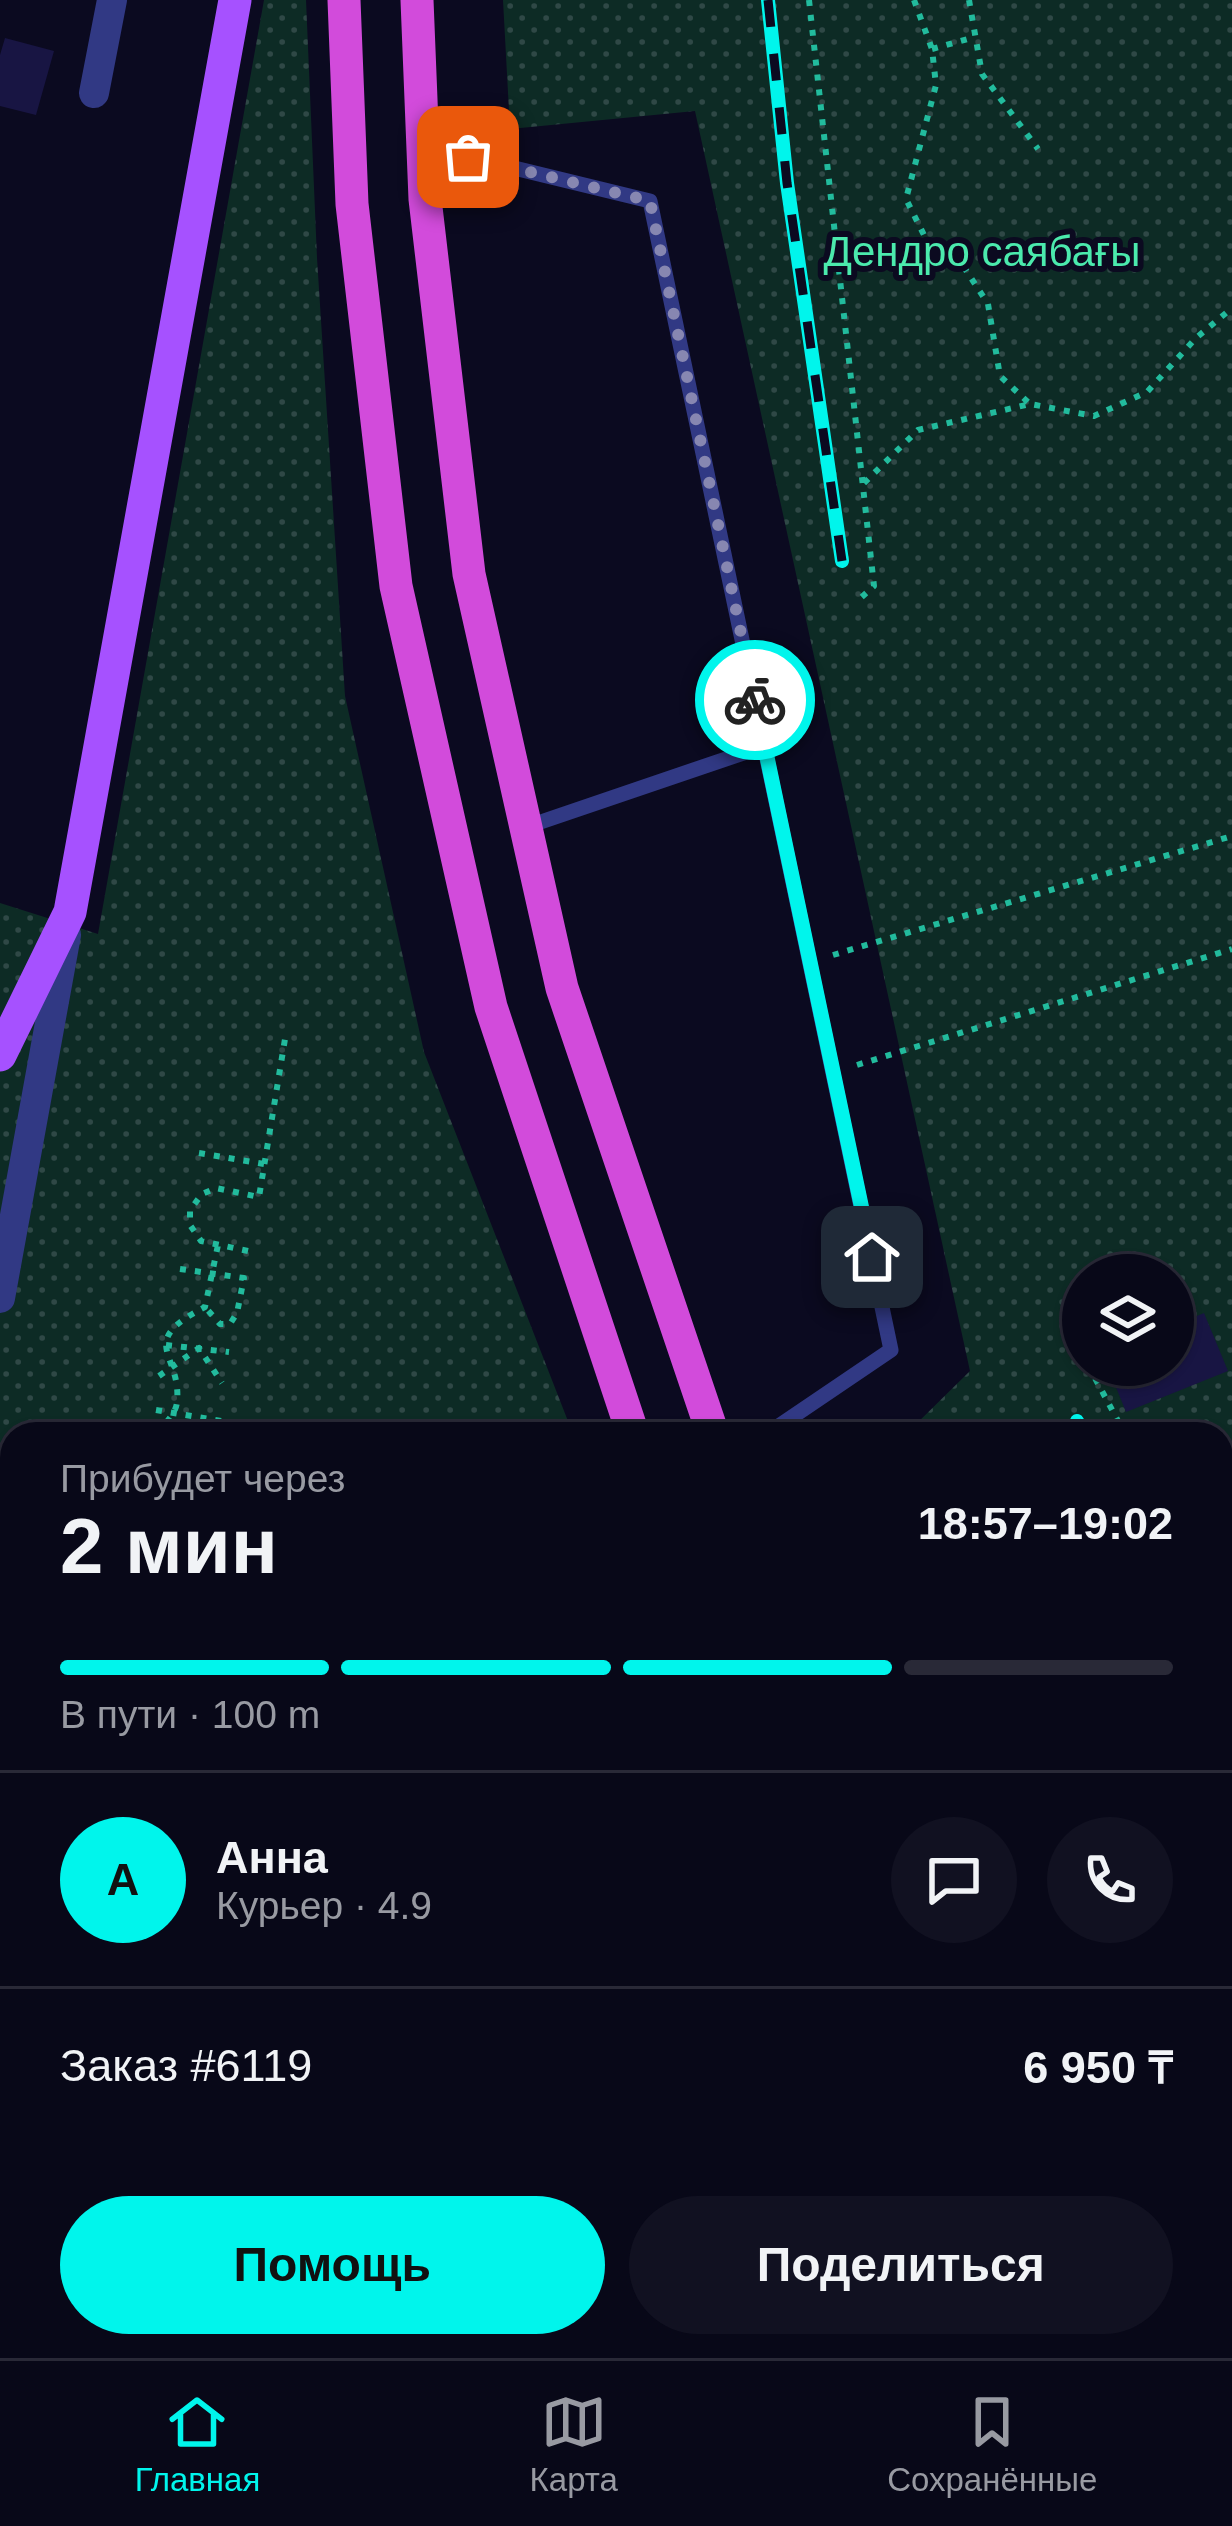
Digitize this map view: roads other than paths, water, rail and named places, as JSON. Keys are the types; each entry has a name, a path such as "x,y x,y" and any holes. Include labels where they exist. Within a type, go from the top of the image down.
{"highway":[{"path":"344,0 352,204 397,586 491,1007 629,1422"},
{"path":"417,0 425,199 469,574 562,988 709,1422"}],"main road":[{"path":"0,1054 70,912 235,0"}],"street":[{"path":"94,93 112,0"},
{"path":"0,1298 70,912"}],"lane":[{"path":"423,146 650,201 891,1350 785,1422"},
{"path":"526,827 764,746"}],"railway":[{"path":"768,0 787,183 842,561"}],"park label":[{"name":"Дендро саябағы","path":"982,251"}]}
